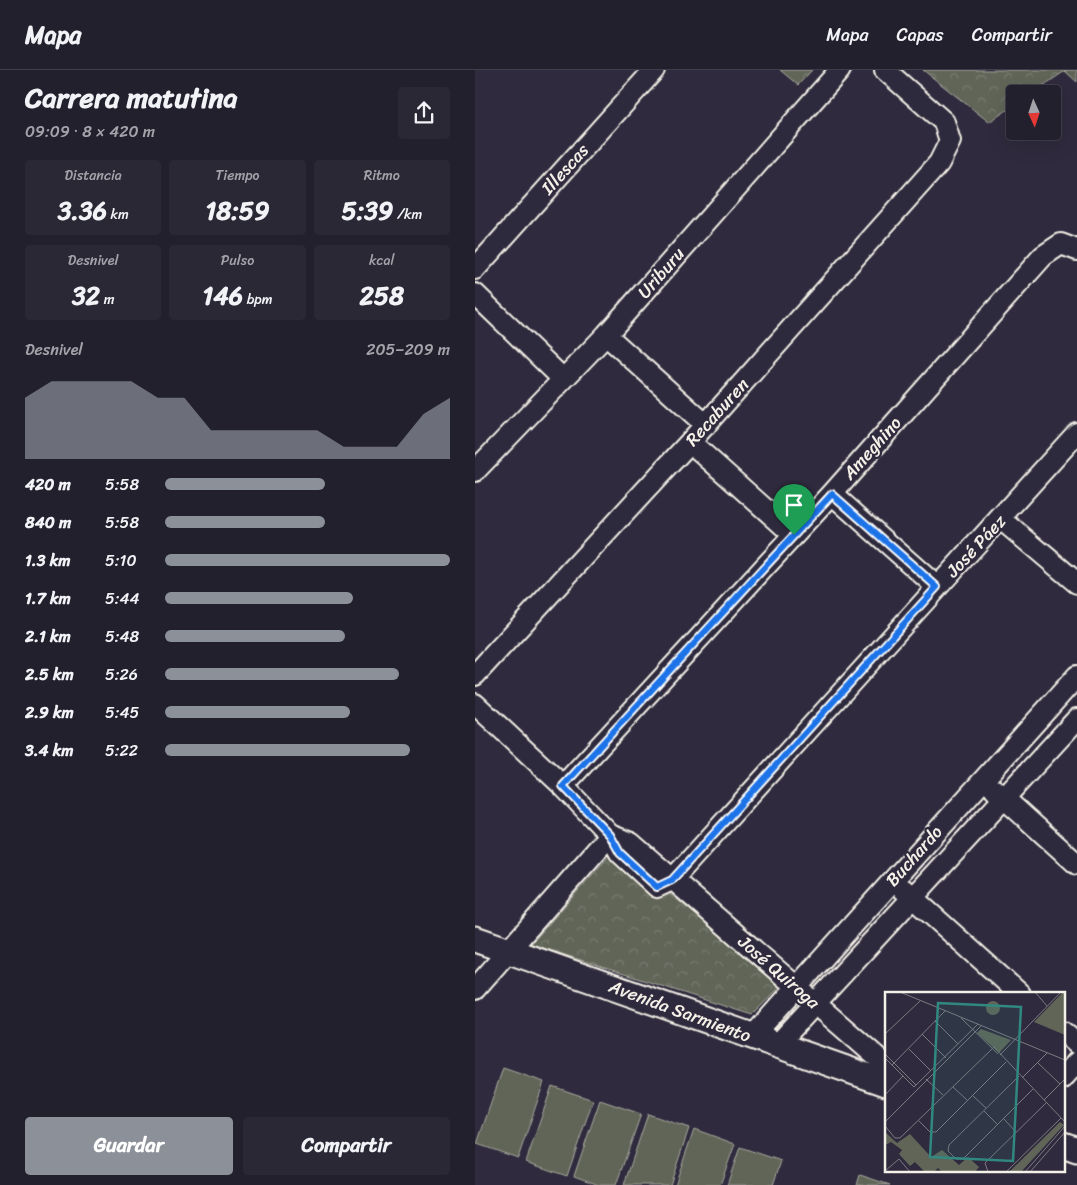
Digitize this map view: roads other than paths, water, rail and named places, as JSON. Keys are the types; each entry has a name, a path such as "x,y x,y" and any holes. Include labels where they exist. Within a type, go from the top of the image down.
{"main road":[{"name":"Avenida Sarmiento","path":"475,939 885,1083"},
{"path":"1065,1146 1077,1150"}],"street":[{"name":"Illescas","path":"475,269 654,70"},
{"name":"Uriburu","path":"475,471 606,335 840,70"},
{"name":"Recaburen","path":"475,675 690,442 939,163 950,141 944,122 885,70"},
{"name":"Ameghino","path":"563,786 832,494 1043,256 1069,247"},
{"path":"475,294 563,379"},
{"path":"606,335 705,425"},
{"name":"José Páez","path":"672,880 1077,433"},
{"path":"690,442 794,535"},
{"path":"832,494 937,587"},
{"path":"1001,519 1077,583"},
{"name":"Buchardo","path":"752,1037 1077,676"},
{"path":"475,704 563,786 610,835 620,853 657,887 672,880"},
{"name":"Buchardo","path":"777,1045 1077,719"},
{"path":"983,779 1077,864"},
{"path":"475,989 610,835"},
{"path":"893,879 1019,992"},
{"name":"José Quiroga","path":"672,880 797,986 885,1064"},
{"path":"1065,1034 1077,1044"},
{"path":"1065,1076 1077,1062"}]}
